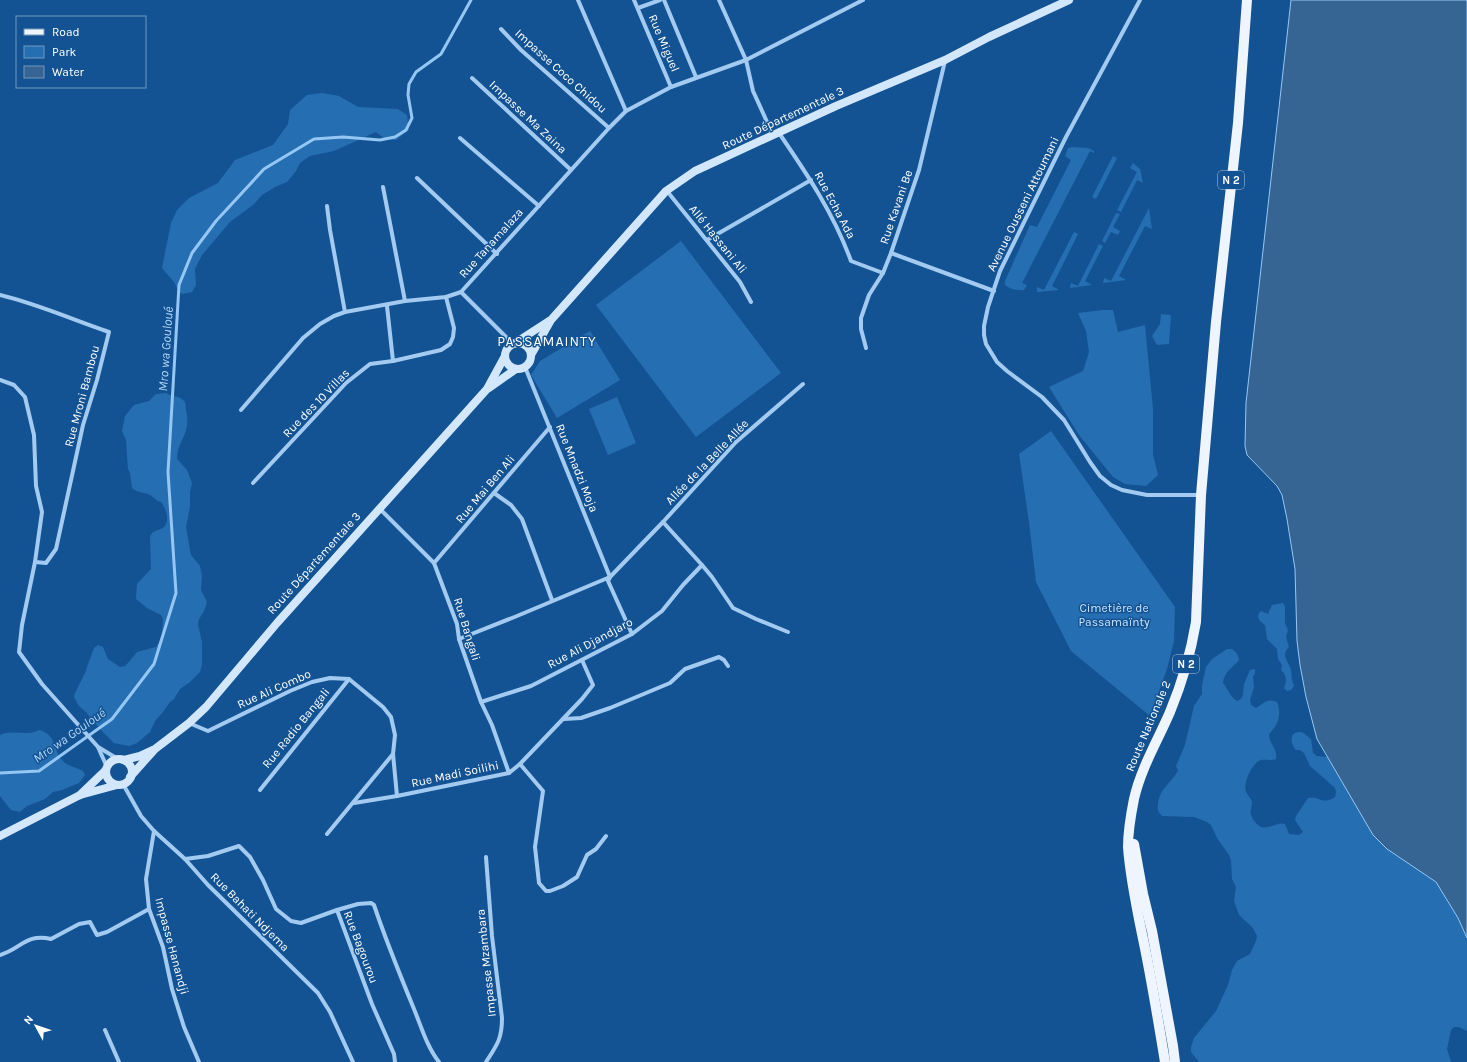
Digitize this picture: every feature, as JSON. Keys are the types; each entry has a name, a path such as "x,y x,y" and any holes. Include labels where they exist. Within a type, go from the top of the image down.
{"main road":[{"name":"Route Départementale 3","path":"531,355 551,320 666,191 695,171 836,106 945,60 994,34 1069,0"},
{"name":"N 2","path":"1201,496 1216,322 1238,123 1247,0"},
{"path":"1246,16 1254,0"},
{"name":"Route Départementale 3","path":"513,344 551,320"},
{"path":"520,343 528,347 531,355 528,364 525,367 516,369 509,364 505,356 506,352 513,344 520,343"},
{"name":"Route Départementale 3","path":"130,777 155,749 189,723 206,706 277,623 487,389 505,356"},
{"name":"Route Départementale 3","path":"487,389 516,369"},
{"name":"Route Nationale 2","path":"1165,1062 1134,895 1128,846 1134,799 1140,779 1174,700 1182,678 1194,634 1196,622 1201,496"},
{"name":"Route Départementale 3","path":"121,760 140,756 155,749"},
{"path":"0,836 80,795 120,784 130,777 131,769 128,762 121,760 111,762 80,795"},
{"path":"107,768 106,774 110,781 120,784"},
{"name":"Route Nationale 2","path":"1130,824 1143,894 1152,931 1175,1062"},
{"name":"N 2","path":"1148,968 1166,1008"}],"street":[{"path":"578,0 626,111"},
{"name":"Rue Miguel","path":"634,0 671,87"},
{"name":"Rue Miguel","path":"638,8 660,0"},
{"name":"Rue Miguel","path":"664,0 696,77"},
{"name":"Rue Echa Ada","path":"718,0 746,60 753,91 776,134 811,180 827,206 843,237 851,261 882,273"},
{"name":"Rue Tanamalaza","path":"241,410 303,338 320,324 334,316 345,312 387,306 406,301 446,297 461,292 572,170 608,128 626,111 671,87 746,60 862,0"},
{"name":"Avenue Ousseni Attoumani","path":"1140,0 1061,147 1000,271 984,326 986,344 997,362 1042,397 1064,420 1100,476 1111,485 1122,490 1138,493 1201,496"},
{"name":"Impasse Coco Chidou","path":"500,29 521,50 608,128"},
{"name":"Rue Kavani Be","path":"945,60 919,170 891,252 994,291"},
{"name":"Impasse Ma Zaina","path":"472,78 572,170"},
{"path":"460,138 539,206"},
{"path":"417,178 496,254"},
{"path":"707,240 811,180"},
{"path":"383,187 406,301"},
{"name":"Allé Hassani Ali","path":"666,191 740,282 751,302"},
{"path":"327,206 345,312"},
{"path":"866,348 861,329 861,318 869,295 882,273 891,252"},
{"path":"461,292 513,344"},
{"name":"Rue Mroni Bambou","path":"0,296 16,299 60,313 109,332 97,380 83,425 56,548 46,564 35,562"},
{"name":"Rue des 10 Villas","path":"253,483 346,383 370,364 393,361 441,350 450,344 453,337 454,328 446,297"},
{"path":"387,306 393,361"},
{"name":"Rue Mnadzi Moja","path":"525,367 610,577 608,581 632,634"},
{"path":"0,380 14,385 25,397 34,435 36,486 42,512 35,562 22,625 19,652 42,684 98,746 121,760"},
{"name":"Allée de la Belle Allée","path":"610,577 663,522 736,442 803,384"},
{"name":"Rue Mai Ben Ali","path":"434,563 550,427"},
{"path":"494,493 511,505 522,519 552,600"},
{"name":"Rue Bangali","path":"379,508 434,563 457,624 459,639 481,702 492,724 509,773"},
{"path":"663,522 712,576 734,608 750,617 788,632"},
{"name":"Rue Ali Djandjaro","path":"481,702 530,686 632,634 662,611 683,585 702,565"},
{"path":"459,639 610,577"},
{"path":"563,719 580,718 610,708 670,683 685,669 719,658 724,660 728,666"},
{"name":"Rue Madi Soilihi","path":"354,803 397,796 509,773 520,764 563,719 593,685 582,660"},
{"name":"Rue Ali Combo","path":"189,723 208,731 290,691 312,682 330,678 348,679"},
{"path":"348,679 383,707 391,717 395,736 393,754 397,796"},
{"name":"Rue Radio Bangali","path":"260,790 348,679"},
{"path":"98,746 107,768"},
{"path":"327,834 393,754"},
{"path":"520,764 543,791 535,848 538,883 546,891 563,886 577,877 587,855 596,849 606,836"},
{"name":"Rue Bahati Ndjema","path":"120,784 141,816 154,831 185,859 208,885 318,993 330,1012 353,1062"},
{"name":"Impasse Hanandji","path":"154,831 146,880 149,909 162,947 172,989 184,1027 199,1062"},
{"name":"Rue Bagourou","path":"185,859 208,856 239,846 250,857 263,880 276,909 291,922 301,923 337,910 372,1004 394,1054 395,1062"},
{"name":"Impasse Mzambara","path":"486,857 492,936 502,1018 502,1031 498,1043 486,1062"},
{"path":"337,910 358,904 371,903 374,906 384,935 418,1019 434,1056 439,1062"},
{"path":"0,955 29,940 41,937 51,939 80,924 90,922 97,935 107,932 149,909"},
{"path":"105,1030 119,1062"}],"green space":[{"path":"322,93 339,96 358,107 398,109 407,115 409,130 396,140 385,139 376,132 334,151 310,156 300,163 296,171 287,182 262,195 253,205 230,222 202,255 195,269 196,285 192,292 182,294 162,268 171,223 177,210 189,198 218,183 235,160 273,145 288,124 290,110 307,95"},
{"path":"1068,148 1088,148 1094,151 1094,153 1090,151 1022,283 1027,285 1024,290 1009,288 1005,285 1005,281 1030,225 1037,227 1071,160 1065,156"},
{"path":"1113,156 1117,158 1096,199 1092,197"},
{"path":"1133,163 1140,169 1143,183 1137,180 1121,212 1117,210 1137,172 1130,168"},
{"path":"1149,208 1152,229 1145,226 1119,276 1126,280 1103,283 1104,278 1111,281"},
{"path":"1116,213 1120,214 1113,227 1120,231 1118,235 1111,232 1105,243 1102,241"},
{"path":"1074,232 1078,234 1052,286 1059,290 1037,292 1037,287 1044,290"},
{"path":"681,241 781,373 696,437 596,305"},
{"path":"1099,244 1103,246 1085,281 1092,285 1070,288 1071,283 1078,286"},
{"path":"1113,310 1118,332 1145,325 1153,409 1153,455 1158,475 1146,486 1125,484 1113,477 1079,435 1049,387 1083,371 1089,352 1086,331 1078,313"},
{"path":"1161,314 1171,315 1169,344 1157,345 1152,336 1160,324"},
{"path":"590,331 620,380 557,418 531,375 540,361"},
{"path":"166,393 181,398 184,401 186,410 186,431 179,447 177,459 187,470 192,483 190,492 190,507 186,527 191,555 200,566 202,576 201,590 207,602 198,624 202,642 202,665 200,672 180,689 174,699 155,721 150,732 137,743 129,746 114,743 79,706 74,697 86,671 94,648 98,645 103,647 108,659 120,667 125,666 137,652 156,647 162,638 163,619 161,615 147,608 136,599 137,584 151,569 150,536 153,532 164,527 167,517 161,502 150,495 136,491 132,488 128,469 126,440 122,431 125,416 134,405 149,401 156,394"},
{"path":"617,397 636,443 608,455 589,409"},
{"name":"Cimetière de Passamaïnty","path":"1051,431 1175,607 1174,641 1167,669 1150,716 1071,651 1036,582 1019,454"},
{"path":"1283,603 1285,607 1285,623 1288,630 1286,637 1289,647 1286,650 1285,656 1291,670 1294,686 1291,690 1287,691 1284,688 1286,678 1281,670 1282,665 1278,659 1277,649 1267,639 1265,625 1258,617 1261,611 1268,614 1272,605"},
{"path":"1227,649 1232,649 1235,651 1239,660 1225,675 1223,683 1233,698 1237,701 1241,699 1244,684 1250,670 1255,669 1253,677 1254,687 1250,700 1251,705 1256,708 1266,702 1277,702 1279,711 1277,724 1269,734 1270,741 1276,752 1276,759 1258,761 1251,769 1245,785 1246,792 1252,802 1252,817 1261,827 1264,828 1282,823 1285,824 1289,834 1299,835 1303,832 1295,820 1308,798 1312,797 1327,801 1335,797 1335,788 1310,766 1304,753 1294,748 1292,736 1300,732 1311,739 1313,753 1317,756 1326,757 1331,754 1467,779 1467,1031 1459,1027 1454,1027 1451,1030 1447,1049 1451,1062 1199,1062 1191,1052 1194,1038 1216,1011 1237,961 1250,954 1257,936 1253,928 1239,915 1234,901 1236,887 1232,879 1231,860 1217,838 1211,825 1194,817 1162,816 1158,809 1161,794 1178,771 1176,766 1185,745 1194,706 1202,694 1202,685 1206,667 1212,659"},
{"path":"39,730 49,735 63,761 68,765 83,771 85,775 79,783 53,792 45,799 27,806 20,812 11,810 0,796 0,735 5,733 30,733"}],"water":[{"path":"1291,0 1467,0 1467,938 1458,918 1436,882 1387,849 1373,835 1317,739 1306,697 1300,665 1297,641 1295,569 1282,495 1277,486 1247,455 1245,446 1246,403"}],"waterway":[{"name":"Mro wa Gouloué","path":"0,773 39,771 112,719 154,664 176,593 168,472 179,285 192,253 216,221 264,169 314,139 343,137 380,140 395,137 406,130 412,118 408,95 409,84 416,72 441,54 471,0"}],"district":[{"name":"PASSAMAINTY","path":"547,341"}]}
